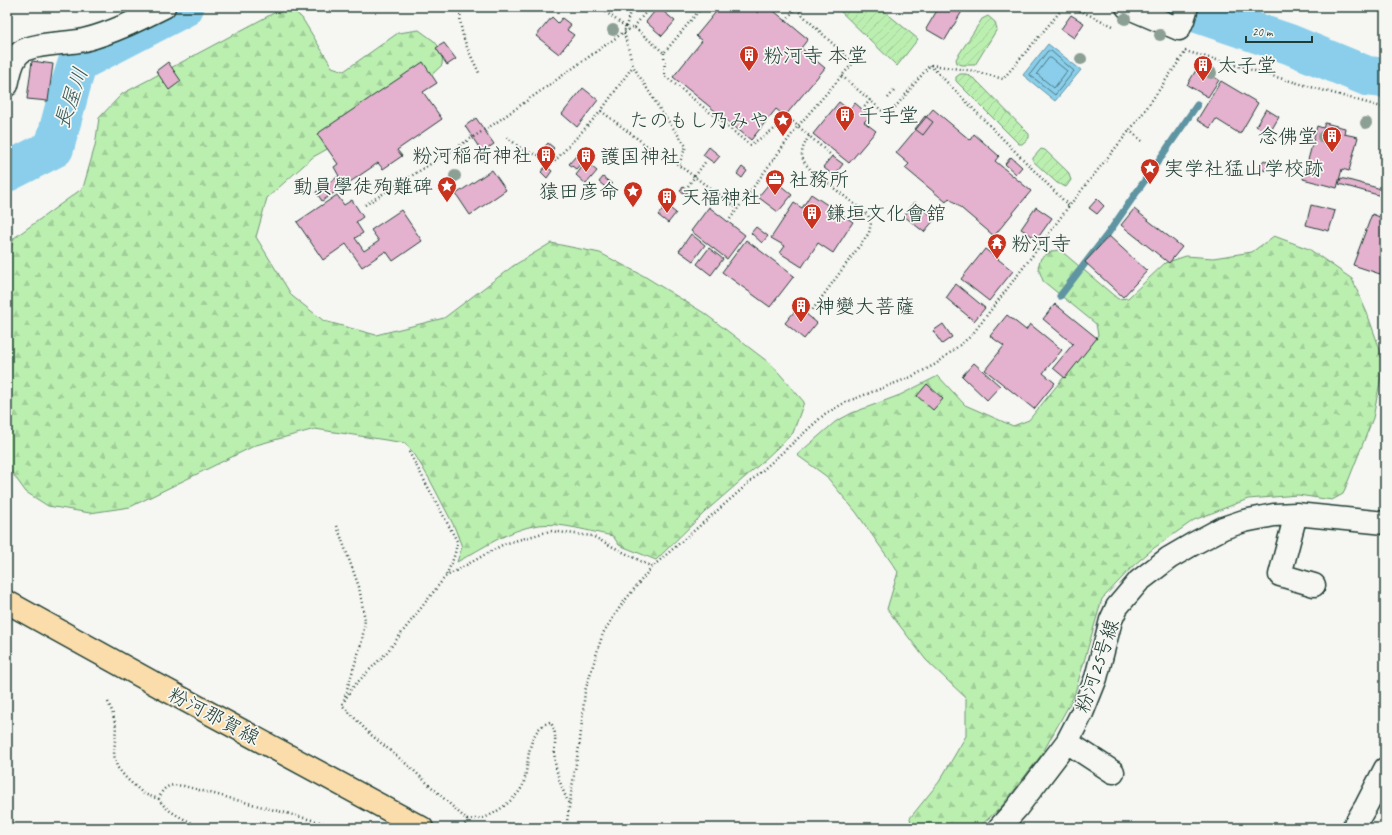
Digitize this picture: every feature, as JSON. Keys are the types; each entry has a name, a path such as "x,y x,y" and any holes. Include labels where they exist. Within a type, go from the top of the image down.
{"main road":[{"name":"粉河那賀線","path":"7,602 165,690 422,828"}],"street":[{"path":"7,85 14,60 21,52 34,47 84,40 129,24 164,7"},
{"path":"1127,7 1179,29 1185,13"},
{"path":"1296,514 1280,576 1314,585"},
{"name":"粉河25号線","path":"998,828 1016,809 1068,742 1082,714 1096,678 1111,620 1117,607 1139,581 1169,558 1193,544 1223,528 1244,521 1296,514 1385,523"},
{"path":"1068,742 1113,772"},
{"path":"1353,828 1385,769"}],"path":[{"path":"461,7 461,32 480,75"},
{"path":"599,7 626,27"},
{"path":"631,7 624,32 633,66 661,111 686,146 679,165"},
{"path":"365,205 494,124 624,32 634,27 650,7"},
{"path":"702,7 664,53 665,76 750,145 790,119 832,156"},
{"path":"730,219 798,126 853,63 795,7 786,21"},
{"path":"930,65 974,71 1003,79 1064,7"},
{"path":"634,27 664,53"},
{"path":"566,828 580,741 585,691 600,639 622,604 652,567 825,414 846,402 911,377 936,364 971,336 1069,206 1141,116 1186,51 1385,108"},
{"path":"842,76 888,116 930,65"},
{"path":"930,65 1069,206"},
{"path":"507,137 524,151 542,156 553,163 601,111 633,66"},
{"path":"888,98 894,91"},
{"path":"862,110 870,100"},
{"path":"601,111 667,161 669,158 737,208"},
{"path":"1129,130 1142,141"},
{"path":"809,136 802,149 804,163 810,170 868,215 871,223 869,233 811,312"},
{"path":"648,157 653,150"},
{"path":"688,186 706,161"},
{"path":"342,705 351,689 387,652 445,577 453,563 457,541 409,452"},
{"path":"337,526 359,587 365,620 362,641 342,705"},
{"path":"445,577 504,544 550,531 592,536 652,567"},
{"path":"108,702 112,710 116,726 114,755 116,767 126,779 144,794 159,799 162,804 170,810 202,828"},
{"path":"342,705 370,734 410,767 467,820"},
{"path":"467,820 486,817 512,800 523,786 533,739 538,729 544,724 550,722 554,726 556,740 555,762 563,791 569,805"},
{"path":"159,799 160,793 173,784 342,828"},
{"path":"464,828 467,820"}],"green space":[{"path":"285,7 290,7 302,18 332,67 344,71 398,33 419,30 434,41 443,52 442,65 423,83 370,125 313,157 267,198 256,237 292,296 324,321 376,335 444,318 513,266 551,243 600,253 644,276 704,313 772,365 804,402 793,433 706,511 656,560 619,545 613,536 566,526 547,524 527,527 506,535 457,562 462,547 454,526 430,480 415,455 405,443 315,429 256,445 130,507 90,513 48,506 26,492 7,466 7,262 14,238 83,188 95,146 99,118 122,94"},
{"path":"836,7 879,7 918,39 897,66"},
{"path":"988,16 995,22 997,29 975,65 962,65 957,63 956,59 982,19"},
{"path":"960,74 966,74 976,80 1029,134 1029,138 1022,144 1019,144 956,81 956,77"},
{"path":"1041,149 1045,150 1068,172 1071,180 1066,187 1057,183 1033,161 1033,158"},
{"path":"1274,236 1309,249 1352,279 1367,313 1384,361 1373,418 1343,494 1332,500 1298,495 1248,499 1194,520 1154,548 1134,565 1102,599 1074,696 1042,754 1001,807 978,828 912,828 910,818 939,782 966,736 966,698 926,660 887,609 898,572 856,512 826,476 797,455 835,422 852,413 900,395 938,376 965,405 1013,426 1029,420 1098,335 1096,324 1043,281 1038,267 1041,258 1052,251 1060,250 1118,299 1128,298 1165,263 1186,256 1213,258 1252,252"}],"water":[{"path":"1048,44 1081,70 1055,101 1023,75"}],"building":[{"path":"658,7 675,21 662,36 646,22"},
{"name":"粉河寺 本堂","path":"720,7 751,7 758,13 763,7 769,7 808,39 801,48 825,68 785,116 776,109 751,140 673,77 702,41 696,36"},
{"path":"939,7 964,8 945,40 926,29"},
{"path":"1071,15 1084,23 1074,38 1061,29"},
{"path":"552,17 558,23 562,18 571,25 567,30 574,35 559,54 536,36"},
{"path":"444,43 456,59 447,65 436,48"},
{"path":"32,61 53,64 48,101 27,99"},
{"path":"168,62 181,81 169,90 156,71"},
{"path":"423,62 437,83 423,92 442,119 397,150 402,156 383,169 378,163 322,201 316,192 339,176 334,167 338,164 317,134"},
{"name":"太子堂","path":"1198,67 1204,71 1206,67 1215,72 1212,76 1219,80 1208,97 1187,85"},
{"path":"1221,81 1258,103 1240,134 1216,119 1210,128 1197,120"},
{"path":"583,88 598,100 577,127 562,114"},
{"name":"千手堂","path":"839,102 849,110 855,103 870,116 864,122 876,131 849,163 813,134"},
{"path":"933,109 970,140 974,134 999,156 995,161 1031,191 994,236 949,198 946,202 905,168 909,164 896,153"},
{"path":"1266,109 1279,117 1269,134 1256,126"},
{"path":"925,116 933,122 923,135 915,129"},
{"path":"476,118 494,144 482,152 465,126"},
{"name":"念佛堂","path":"1325,123 1345,128 1344,134 1358,137 1349,171 1342,169 1337,188 1303,179 1317,126 1323,128"},
{"path":"548,143 554,148 549,154 543,149"},
{"path":"709,147 720,156 714,163 703,155"},
{"path":"576,156 583,161 576,169 569,164"},
{"path":"832,156 843,164 834,176 823,167"},
{"path":"1011,157 1022,167 1016,174 1005,164"},
{"path":"1264,160 1269,163 1265,171 1259,167"},
{"name":"護国神社","path":"586,162 597,171 586,184 576,175"},
{"name":"粉河稲荷神社","path":"546,166 552,171 547,178 541,172"},
{"path":"742,167 747,171 742,178 737,174"},
{"path":"492,170 506,190 470,215 456,194"},
{"path":"603,177 612,184 608,189 599,182"},
{"path":"1341,178 1385,190 1385,197 1339,184"},
{"name":"社務所","path":"773,179 792,195 778,212 758,197"},
{"path":"683,187 688,191 686,194 680,191"},
{"name":"鎌垣文化會舘","path":"811,194 853,222 833,253 818,243 802,267 780,253 785,246 771,238 794,203 802,208"},
{"path":"337,195 344,205 352,200 363,217 356,222 363,233 355,238 364,251 379,241 371,230 401,210 422,241 393,261 386,251 362,267 346,244 323,260 297,222"},
{"path":"1097,199 1104,206 1097,214 1089,208"},
{"path":"915,202 935,219 924,232 904,216"},
{"name":"天福神社","path":"666,205 676,213 668,223 658,215"},
{"path":"1311,205 1335,211 1329,231 1306,225"},
{"path":"709,207 745,235 727,259 691,231"},
{"path":"1036,207 1052,218 1037,239 1021,229"},
{"path":"1134,209 1182,247 1169,263 1121,225"},
{"path":"1372,214 1385,219 1385,269 1383,275 1353,265"},
{"path":"756,227 768,236 762,243 751,233"},
{"path":"691,234 705,245 693,261 679,251"},
{"path":"1109,236 1147,271 1123,297 1085,262"},
{"path":"746,240 794,276 770,307 722,272"},
{"path":"709,248 723,259 711,275 697,264"},
{"path":"985,249 1013,271 989,301 961,279"},
{"path":"956,284 985,308 974,321 946,298"},
{"path":"1055,304 1097,338 1065,378 1053,368 1073,344 1043,319"},
{"name":"神變大菩薩","path":"798,307 817,323 804,339 785,323"},
{"path":"1007,315 1026,330 1030,324 1062,350 1043,373 1055,383 1034,409 985,370 1004,346 990,336"},
{"path":"943,324 952,337 942,344 933,331"},
{"path":"974,363 1000,386 987,400 962,376"},
{"path":"927,384 943,399 933,410 917,396"}],"waterway":[{"name":"長屋川","path":"7,172 54,148 78,62 184,7"},
{"name":"長屋川","path":"1180,7 1289,44 1367,76 1385,78"},
{"path":"1060,296 1107,235 1197,105"}],"place":[{"name":"粉河寺 本堂","path":"749,72"},
{"name":"太子堂","path":"1203,82"},
{"name":"千手堂","path":"845,132"},
{"name":"たのもし乃みや","path":"783,137"},
{"name":"念佛堂","path":"1332,153"},
{"name":"粉河稲荷神社","path":"546,172"},
{"name":"護国神社","path":"586,173"},
{"name":"実学社猛山学校跡","path":"1150,185"},
{"name":"社務所","path":"775,196"},
{"name":"動員學徒殉難碑","path":"447,203"},
{"name":"猿田彦命","path":"633,208"},
{"name":"天福神社","path":"667,214"},
{"name":"鎌垣文化會舘","path":"812,230"},
{"name":"粉河寺","path":"997,260"},
{"name":"神變大菩薩","path":"801,323"}]}
